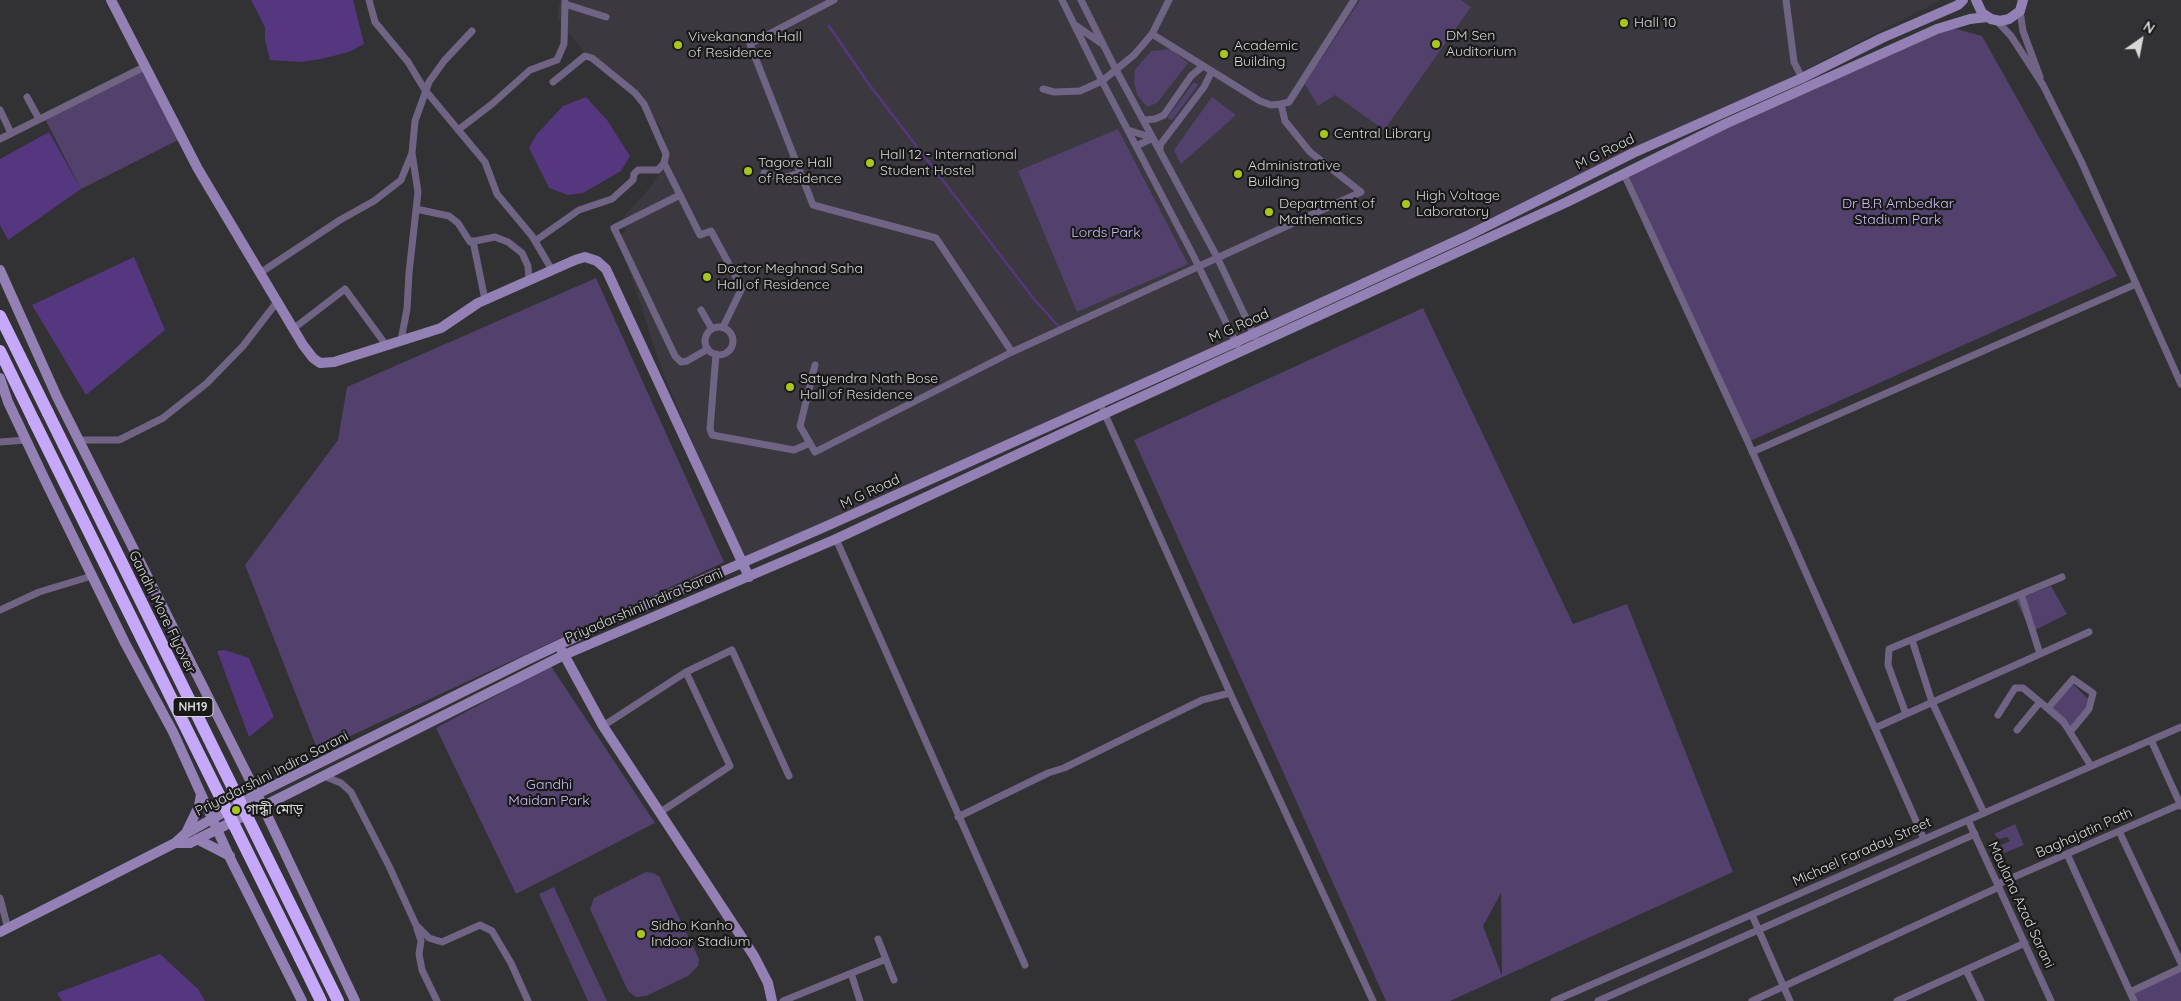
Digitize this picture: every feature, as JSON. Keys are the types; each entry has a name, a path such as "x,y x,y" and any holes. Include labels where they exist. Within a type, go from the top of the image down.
{"highway":[{"name":"Gandhi More Flyover","path":"0,316 338,1001"},
{"name":"Gandhi More Flyover","path":"0,352 321,1001"}],"street":[{"path":"111,0 198,169 303,345 313,358 320,363 334,362 441,328 485,300 552,270 585,257 598,261 606,269 749,577"},
{"path":"369,0 375,22 408,62 425,90 485,162 497,194 535,241 552,270"},
{"path":"834,0 750,44 813,205 936,238 1012,352"},
{"path":"1062,0 1238,347"},
{"path":"1081,0 1217,257 1255,339 1567,202 1725,124 1892,48 1937,29 1970,19 2009,19 2023,3"},
{"path":"1043,89 1054,92 1080,91 1102,81 1134,54 1152,34 1169,0"},
{"path":"1152,34 1260,101 1281,104 1289,102 1354,0"},
{"path":"1786,0 1794,62 1802,78"},
{"name":"M G Road","path":"562,650 742,562 829,525 1099,403 1238,347 1633,153 1802,78 1882,38 1958,5 1963,0"},
{"path":"1976,0 1978,7 2011,36 2042,85 2082,161 2181,384"},
{"path":"458,130 492,104 530,70 557,60 564,44 565,2 606,17"},
{"path":"2023,3 2023,31 2042,85"},
{"path":"1074,25 1103,44"},
{"path":"401,340 407,309 418,192 412,153 415,121 425,90 444,61 472,31"},
{"path":"535,241 580,210 612,199 627,186 638,170 658,170 664,162 666,154 644,104 635,93 592,58 585,56 553,82"},
{"path":"1160,151 1167,122 1191,76 1203,66"},
{"path":"0,139 144,67"},
{"path":"1167,122 1204,87 1212,71"},
{"path":"27,97 39,119"},
{"path":"815,365 800,426 815,452 1012,352 1361,192 1310,152 1285,121 1281,104"},
{"path":"0,110 11,133"},
{"path":"1144,120 1167,122"},
{"path":"1128,130 1153,138"},
{"path":"1136,146 1153,138"},
{"path":"260,273 340,220 374,201 401,180 412,153"},
{"path":"664,162 700,235 711,231 742,288 723,327"},
{"path":"764,173 782,178 800,173"},
{"path":"1624,174 1752,452 1924,839"},
{"path":"680,195 614,228 675,356 681,362 687,361 708,349"},
{"path":"416,210 449,216 458,222 470,242 495,237 508,242 522,254 528,266 529,280"},
{"path":"474,242 485,300"},
{"path":"0,270 78,440 257,794 355,1001"},
{"path":"1752,452 2136,284"},
{"path":"293,329 345,290 386,345"},
{"path":"78,440 119,440 163,418 207,383 243,346 277,302"},
{"path":"702,310 712,329"},
{"path":"723,327 732,334 732,347 725,353 716,354 708,349 705,340 712,329 723,327"},
{"name":"Priyadarshini Indira Sarani","path":"4,930 175,843 185,834 284,781 562,650 797,557 1104,414 1238,347"},
{"path":"716,354 710,430 712,435 794,450 810,443"},
{"path":"0,378 8,402 26,440 125,644 173,732 212,819 302,1001"},
{"path":"1099,403 1230,693 1373,1001"},
{"path":"0,442 26,440"},
{"path":"836,539 983,874 1004,913 1025,965"},
{"path":"0,610 39,592 92,576"},
{"path":"1906,714 1888,665 1889,650 2062,577"},
{"path":"2021,594 2040,654"},
{"path":"1875,728 2089,632"},
{"path":"1912,640 1932,702 1984,813"},
{"path":"562,650 603,726 754,956 768,982 772,1001"},
{"name":"Priyadarshini Indira Sarani","path":"175,843 190,843 263,807 562,650"},
{"path":"603,726 686,672 732,650 789,776"},
{"path":"659,812 730,766 686,672"},
{"path":"2048,708 2073,679 2093,693 2089,709 2070,732"},
{"path":"1998,715 2015,688 2023,688 2063,720 2091,766"},
{"path":"958,816 1048,773 1064,768 1202,700 1230,693"},
{"path":"2017,730 2040,702"},
{"name":"Michael Faraday Street","path":"1554,1001 2181,727"},
{"path":"2151,740 2181,805"},
{"path":"324,776 341,783 351,792 389,866 416,925 421,941 419,954 422,970 437,1001"},
{"path":"248,778 264,783 284,781"},
{"path":"270,824 272,811 290,793"},
{"path":"185,834 199,806 201,794"},
{"name":"Baghajatin Path","path":"1752,1001 1998,885 2181,805"},
{"name":"Maulana Azad Sarani","path":"1968,820 2051,1001"},
{"path":"2119,831 2181,963"},
{"path":"1598,1001 1975,834"},
{"path":"197,839 230,856"},
{"path":"2067,854 2134,1001"},
{"path":"0,898 4,930"},
{"path":"1752,914 1790,1001"},
{"path":"416,925 429,938 442,942 480,926 492,931 511,963 528,1001"},
{"path":"878,939 894,980"},
{"path":"1897,1001 2025,943"},
{"path":"783,1001 886,959"},
{"path":"2130,992 2181,968"},
{"path":"1966,970 1980,1001"},
{"path":"851,973 860,1001"}],"shaded area":[{"path":"251,0 353,0 364,44 349,52 321,59 301,62 270,60 265,40 265,27"},
{"path":"560,0 1941,0 1535,208 745,563 664,376 619,240 625,230 623,218 651,186 667,162 663,132 641,99 587,56 557,18"},
{"path":"586,97 607,120 630,156 621,171 583,193 568,195 549,188 529,148 537,134 563,106"},
{"path":"49,132 81,189 8,240 0,225 0,159"},
{"path":"134,257 165,330 86,395 32,305"},
{"path":"225,650 249,658 274,717 249,737 217,651"},
{"path":"160,954 198,989 205,1001 62,1001 57,993"}],"green space":[{"path":"1360,0 1461,0 1471,7 1384,130 1335,95 1318,106 1305,84"},
{"name":"Dr B.R Ambedkar Stadium Park","path":"1946,26 1982,36 2117,276 1748,442 1628,173"},
{"path":"1171,49 1188,63 1157,103 1147,107 1137,95 1134,82 1135,70 1151,51"},
{"path":"144,67 182,138 81,189 44,117"},
{"path":"1194,82 1198,85 1173,119 1170,120 1168,117"},
{"path":"1212,97 1236,115 1181,164 1174,150"},
{"name":"Lords Park","path":"1118,129 1188,264 1077,312 1018,171"},
{"path":"596,278 724,562 318,751 245,565 338,440 347,387"},
{"path":"1423,308 1573,624 1627,604 1733,872 1450,1001 1386,1001 1134,440","holes":["1501,893 1502,976 1483,926"]},
{"path":"2051,586 2067,614 2031,632 2016,600"},
{"name":"Gandhi Maidan Park","path":"551,666 655,823 516,894 436,728"},
{"path":"2072,683 2093,704 2068,732 2047,713"},
{"path":"2015,824 2024,845 2004,853 2001,845 2010,841 2007,837 1999,839 1994,834"},
{"path":"646,872 659,876 699,959 698,966 688,976 646,996 636,997 628,991 590,909 594,898"},
{"path":"554,887 607,1001 588,1001 539,894"},
{"path":"2181,971 2181,1001 2134,1001 2130,992"}],"waterway":[{"path":"829,26 868,83 1034,299 1060,328"}],"place":[{"name":"Hall 10","path":"1624,23"},
{"name":"DM Sen Auditorium","path":"1436,44"},
{"name":"Vivekananda Hall of Residence","path":"678,45"},
{"name":"Academic Building","path":"1224,54"},
{"name":"Central Library","path":"1324,134"},
{"name":"Hall 12 - International Student Hostel","path":"870,163"},
{"name":"Tagore Hall of Residence","path":"748,171"},
{"name":"Administrative Building","path":"1238,174"},
{"name":"High Voltage Laboratory","path":"1406,204"},
{"name":"Department of Mathematics","path":"1269,212"},
{"name":"Doctor Meghnad Saha Hall of Residence","path":"707,277"},
{"name":"Satyendra Nath Bose Hall of Residence","path":"790,387"},
{"name":"গান্ধী মোড়","path":"236,810"},
{"name":"Sidho Kanho Indoor Stadium","path":"641,934"}]}
